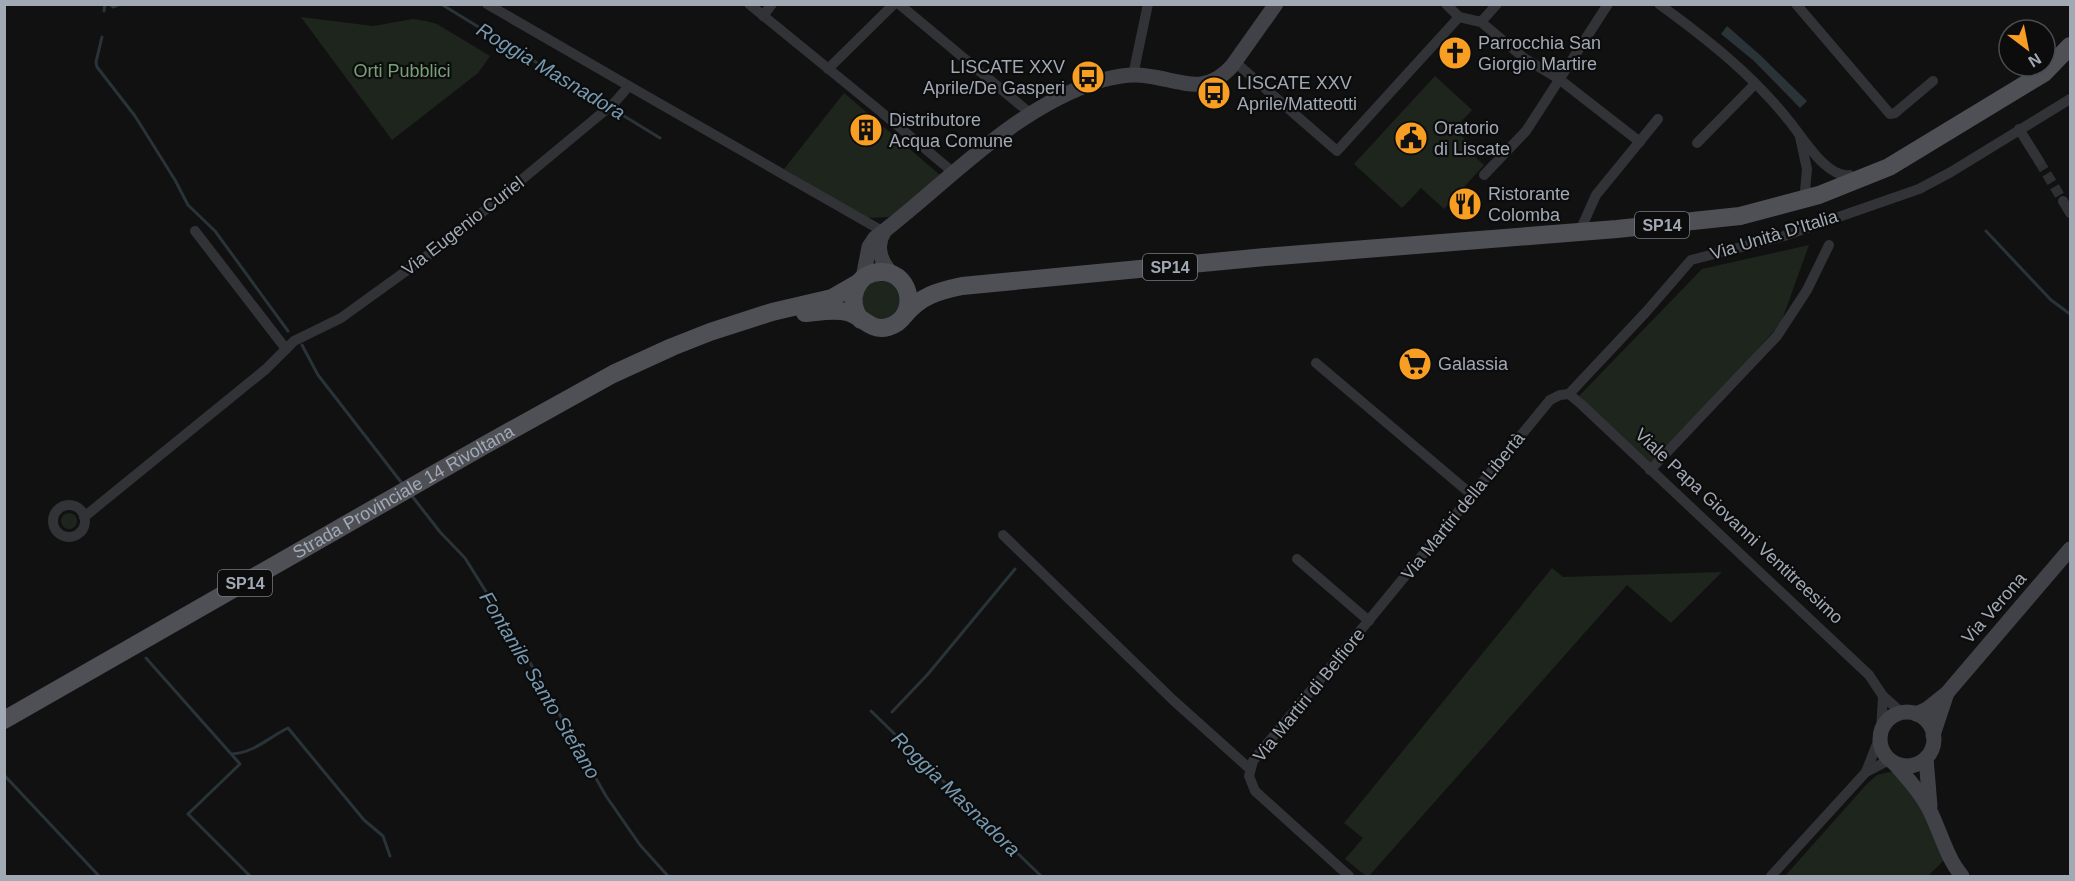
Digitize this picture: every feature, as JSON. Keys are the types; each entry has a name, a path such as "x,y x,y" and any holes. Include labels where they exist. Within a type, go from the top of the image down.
{"main road":[{"name":"Strada Provinciale 14 Rivoltana","path":"2057,60 2070,46"},
{"name":"Strada Provinciale 14 Rivoltana","path":"750,319 836,311 849,312 871,326 884,328 896,324 916,302 930,294 962,286 1617,229 1740,216 1845,186 1889,167 2036,78"},
{"name":"Strada Provinciale 14 Rivoltana","path":"1379,249 1472,234 1716,211 1805,191 1931,142"},
{"name":"Strada Provinciale 14 Rivoltana","path":"4,720 485,445 613,374 692,338 750,319 832,297 879,272 909,282 962,286"},
{"path":"897,277 905,285 909,297 904,316"},
{"path":"861,281 854,293 853,303 861,320"}],"street":[{"path":"487,4 884,232"},
{"path":"749,4 954,173"},
{"path":"763,16 772,4"},
{"path":"828,69 894,4"},
{"path":"899,4 1031,114"},
{"path":"1133,75 1148,4"},
{"path":"861,281 870,245 875,238 984,147 1031,114 1059,97 1116,76 1148,76 1199,85 1220,77 1234,62 1276,4"},
{"path":"1446,4 1459,17 1481,22 1524,58 1559,79 1640,142"},
{"path":"1481,22 1497,4"},
{"path":"1659,4 1709,41 1755,84 1829,169 1840,175 1850,175"},
{"path":"1796,4 1890,114 1895,113 1933,81"},
{"path":"1484,175 1523,134 1607,5"},
{"path":"1234,62 1337,151 1459,17"},
{"path":"1697,143 1755,84"},
{"name":"Via Eugenio Curiel","path":"84,517 266,369 297,339 341,318 449,240 614,103 629,87"},
{"name":"Via Unità D'Italia","path":"1564,395 1646,312 1691,260 1784,236 1919,189 2070,99"},
{"path":"1583,224 1596,195 1658,119"},
{"path":"2019,129 2039,161"},
{"path":"1799,134 1807,169 1805,191"},
{"path":"2063,201 2070,213"},
{"path":"195,231 286,349"},
{"path":"884,232 879,242 880,257 888,270 897,277"},
{"path":"1650,470 1777,336 1807,290 1829,244"},
{"path":"1316,363 1472,495"},
{"name":"Viale Papa Giovanni Ventitreesimo","path":"1564,395 1650,470 1869,675 1884,696 1909,713"},
{"name":"Via Martiri della Libertà","path":"1369,621 1550,400 1564,395"},
{"path":"1003,536 1173,700 1250,769 1249,776 1255,791 1349,876"},
{"name":"Via Verona","path":"1909,713 1927,709 1947,693 2070,549"},
{"path":"1297,559 1369,621"},
{"name":"Via Martiri di Belfiore","path":"1250,769 1253,761 1369,621"},
{"name":"Via Verona","path":"1934,735 1947,693"},
{"path":"1884,696 1880,745 1912,783 1931,812 1943,843 1962,876"},
{"path":"1771,876 1866,772 1889,719 1909,713 1927,722 1934,735 1931,751 1926,758 1912,766 1892,762 1866,772"},
{"path":"1926,758 1931,812"}],"green space":[{"name":"Orti Pubblici","path":"301,17 373,26 413,19 426,21 437,24 490,56 478,73 392,140"},
{"path":"1435,76 1472,110 1454,129 1465,139 1461,144 1484,165 1444,209 1421,188 1402,208 1354,164"},
{"path":"844,93 940,175 898,212 888,217 867,218 784,169"},
{"path":"1809,245 1781,323 1718,393 1650,462 1579,396 1702,269"},
{"path":"873,280 894,283 902,295 897,314 879,321 863,311 862,290"},
{"path":"66,513 72,513 77,521 75,527 66,529 61,524 61,518"},
{"path":"1552,568 1563,577 1722,572 1671,623 1627,585 1369,876 1366,876 1345,859 1363,838 1344,823"},
{"path":"1894,773 1918,798 1944,860 1928,876 1785,876 1866,785 1877,775"}],"shaded area":[{"path":"1727,26 1807,101 1800,108 1754,61 1721,34"}],"waterway":[{"name":"Fontanile Santo Stefano","path":"104,11 105,4"},
{"name":"Roggia Masnadora","path":"110,4 113,7 120,4"},
{"name":"Roggia Masnadora","path":"361,4 381,4"},
{"name":"Roggia Masnadora","path":"441,4 660,138"},
{"name":"Fontanile Santo Stefano","path":"102,37 96,62 97,67 135,116 188,205 215,231 288,331"},
{"path":"1986,231 2051,300 2070,314"},
{"name":"Fontanile Santo Stefano","path":"302,345 318,375 401,482"},
{"name":"Fontanile Santo Stefano","path":"412,496 440,532 465,558 528,659 606,796 640,845 668,876"},
{"path":"892,712 928,674 1015,569"},
{"path":"146,658 240,764 188,814 250,876"},
{"name":"Roggia Masnadora","path":"871,711 1041,876"},
{"path":"232,754 254,748 288,728 364,820 383,836 390,856"},
{"path":"4,775 99,876"}],"tunnel":[{"path":"2039,161 2063,201"}],"place":[{"name":"Parrocchia San Giorgio Martire","path":"1455,53"},
{"name":"LISCATE XXV Aprile/De Gasperi","path":"1088,77"},
{"name":"LISCATE XXV Aprile/Matteotti","path":"1214,93"},
{"name":"Distributore Acqua Comune","path":"866,130"},
{"name":"Oratorio di Liscate","path":"1411,138"},
{"name":"Ristorante Colomba","path":"1465,204"},
{"name":"Galassia","path":"1415,364"}]}
